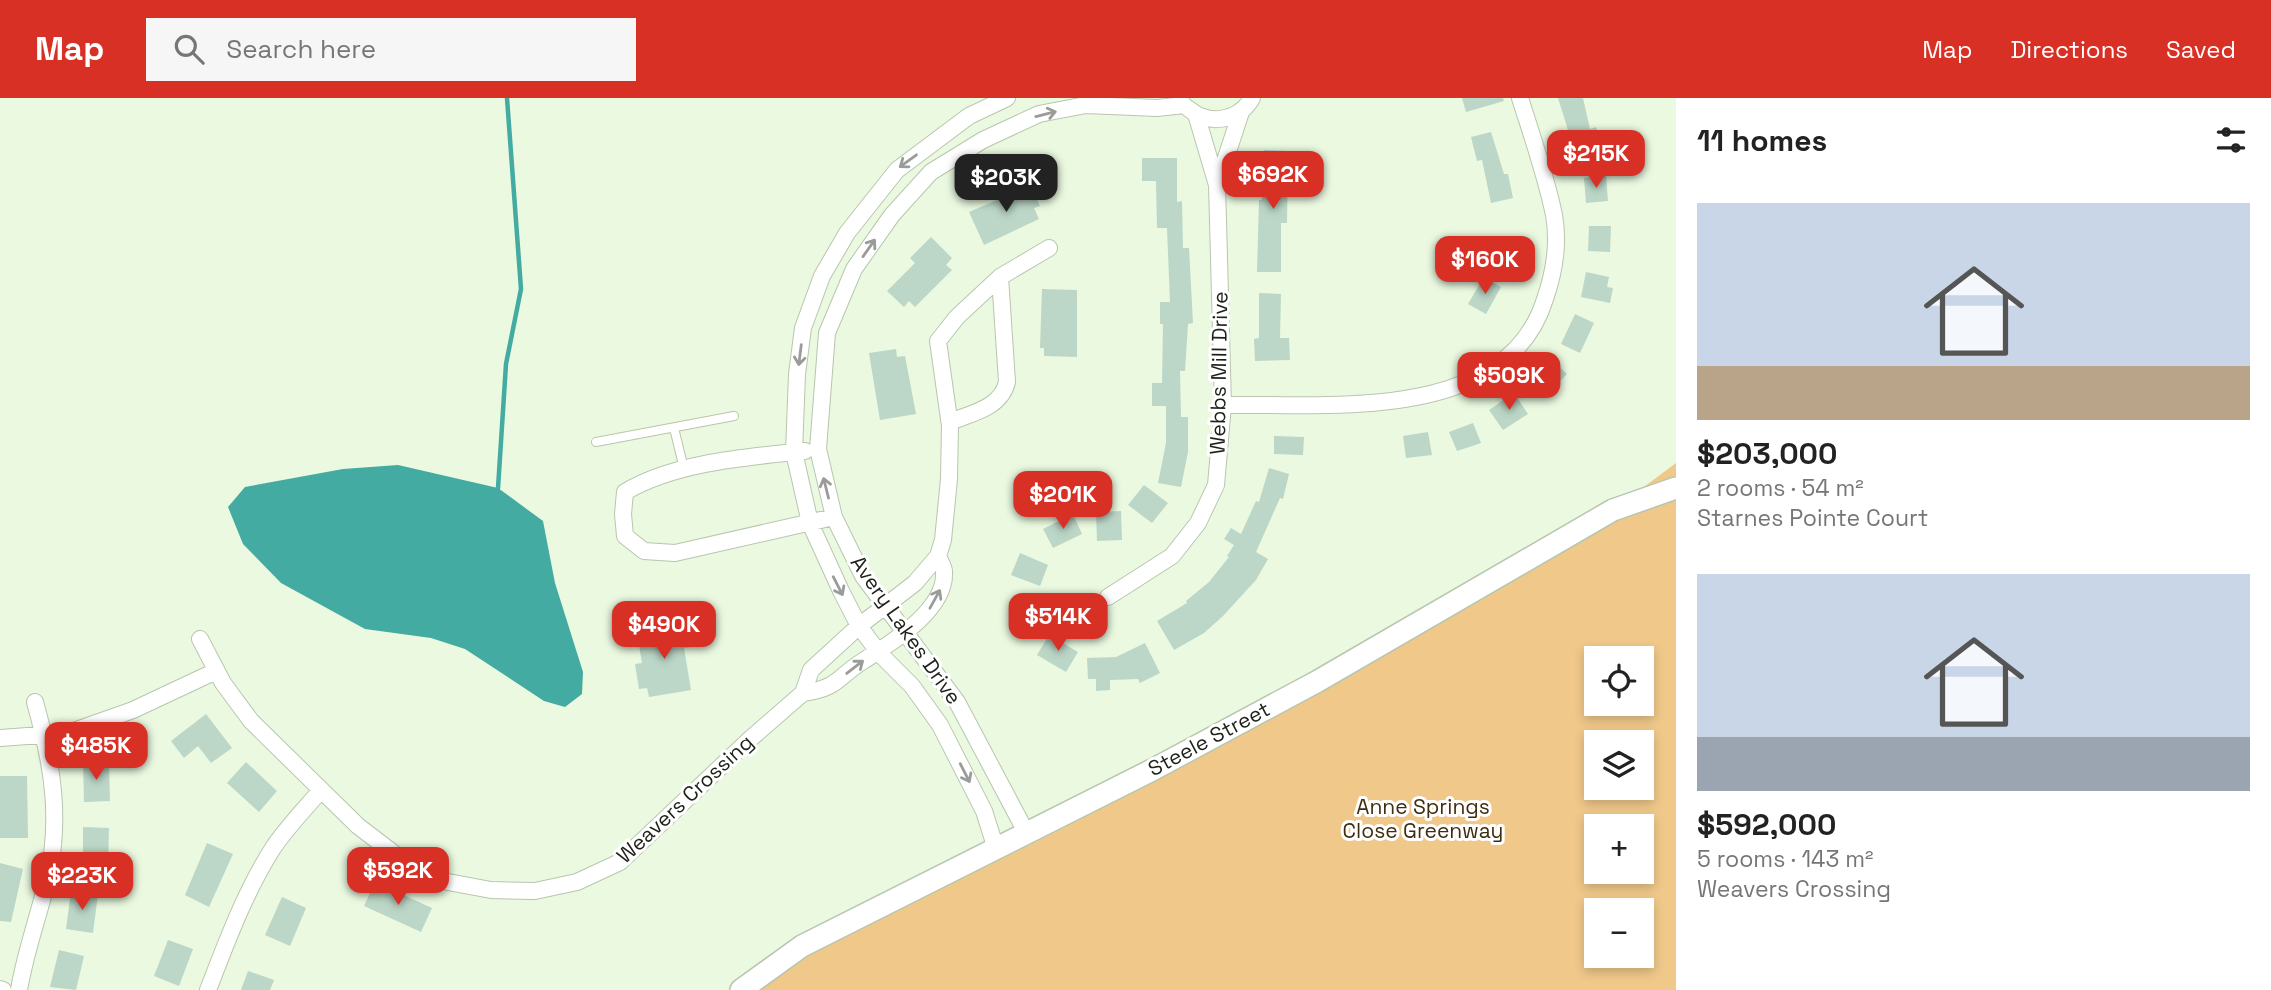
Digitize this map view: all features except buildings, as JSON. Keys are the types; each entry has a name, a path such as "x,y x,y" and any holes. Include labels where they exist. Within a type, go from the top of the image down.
{"street":[{"path":"794,452 797,374 803,328 822,276 847,233 897,170 969,116 1007,98"},
{"path":"1241,111 1252,98"},
{"path":"1223,405 1380,403 1440,393 1503,362 1539,320 1554,271 1554,218 1520,98"},
{"name":"Avery Lakes Drive","path":"1027,834 957,702 863,576 834,517 818,449 827,333 854,269 892,215 931,172 983,140 1039,114 1086,106 1186,106 1216,120 1241,111"},
{"name":"Webbs Mill Drive","path":"1186,106 1217,185"},
{"name":"Webbs Mill Drive","path":"1108,597 1172,556 1198,523 1216,485 1223,405 1217,185 1241,111"},
{"path":"938,556 943,540 949,479 950,422 938,341 957,317 1000,277 1049,248"},
{"path":"832,259 854,269"},
{"path":"950,422 994,404 1005,392 1007,382 1000,277"},
{"path":"818,449 684,469 642,482 625,492 625,536 644,551 675,553 834,517"},
{"name":"Avery Lakes Drive","path":"794,452 810,523 859,626 879,653 912,686 940,725 984,811 996,849"},
{"name":"Steele Street","path":"741,990 802,946 1027,834 1318,681 1613,510 1676,488"},
{"name":"Weavers Crossing","path":"200,639 216,671 251,720 358,826 409,865 448,882 491,890 535,891 577,882 620,862 749,740 803,693 811,670 859,626 915,583 938,556 944,571 941,589 934,605 905,633 879,653 863,661 827,690 803,693"},
{"path":"0,738 45,737 68,733 133,710 216,671"},
{"path":"19,990 47,880 55,835 55,794 45,737 35,702"},
{"path":"208,990 254,880 274,846 321,790"}],"lane":[{"path":"596,442 734,416"},
{"path":"674,428 684,469"}],"green space":[{"name":"Anne Springs Close Greenway","path":"1676,463 1676,990 741,990 1154,769 1613,510"}],"water":[{"path":"398,465 498,488 543,521 555,583 583,672 582,694 565,707 544,701 465,649 431,638 365,629 281,583 243,544 228,507 245,487 343,469"}],"waterway":[{"path":"498,488 506,364 521,289 507,98"}]}
